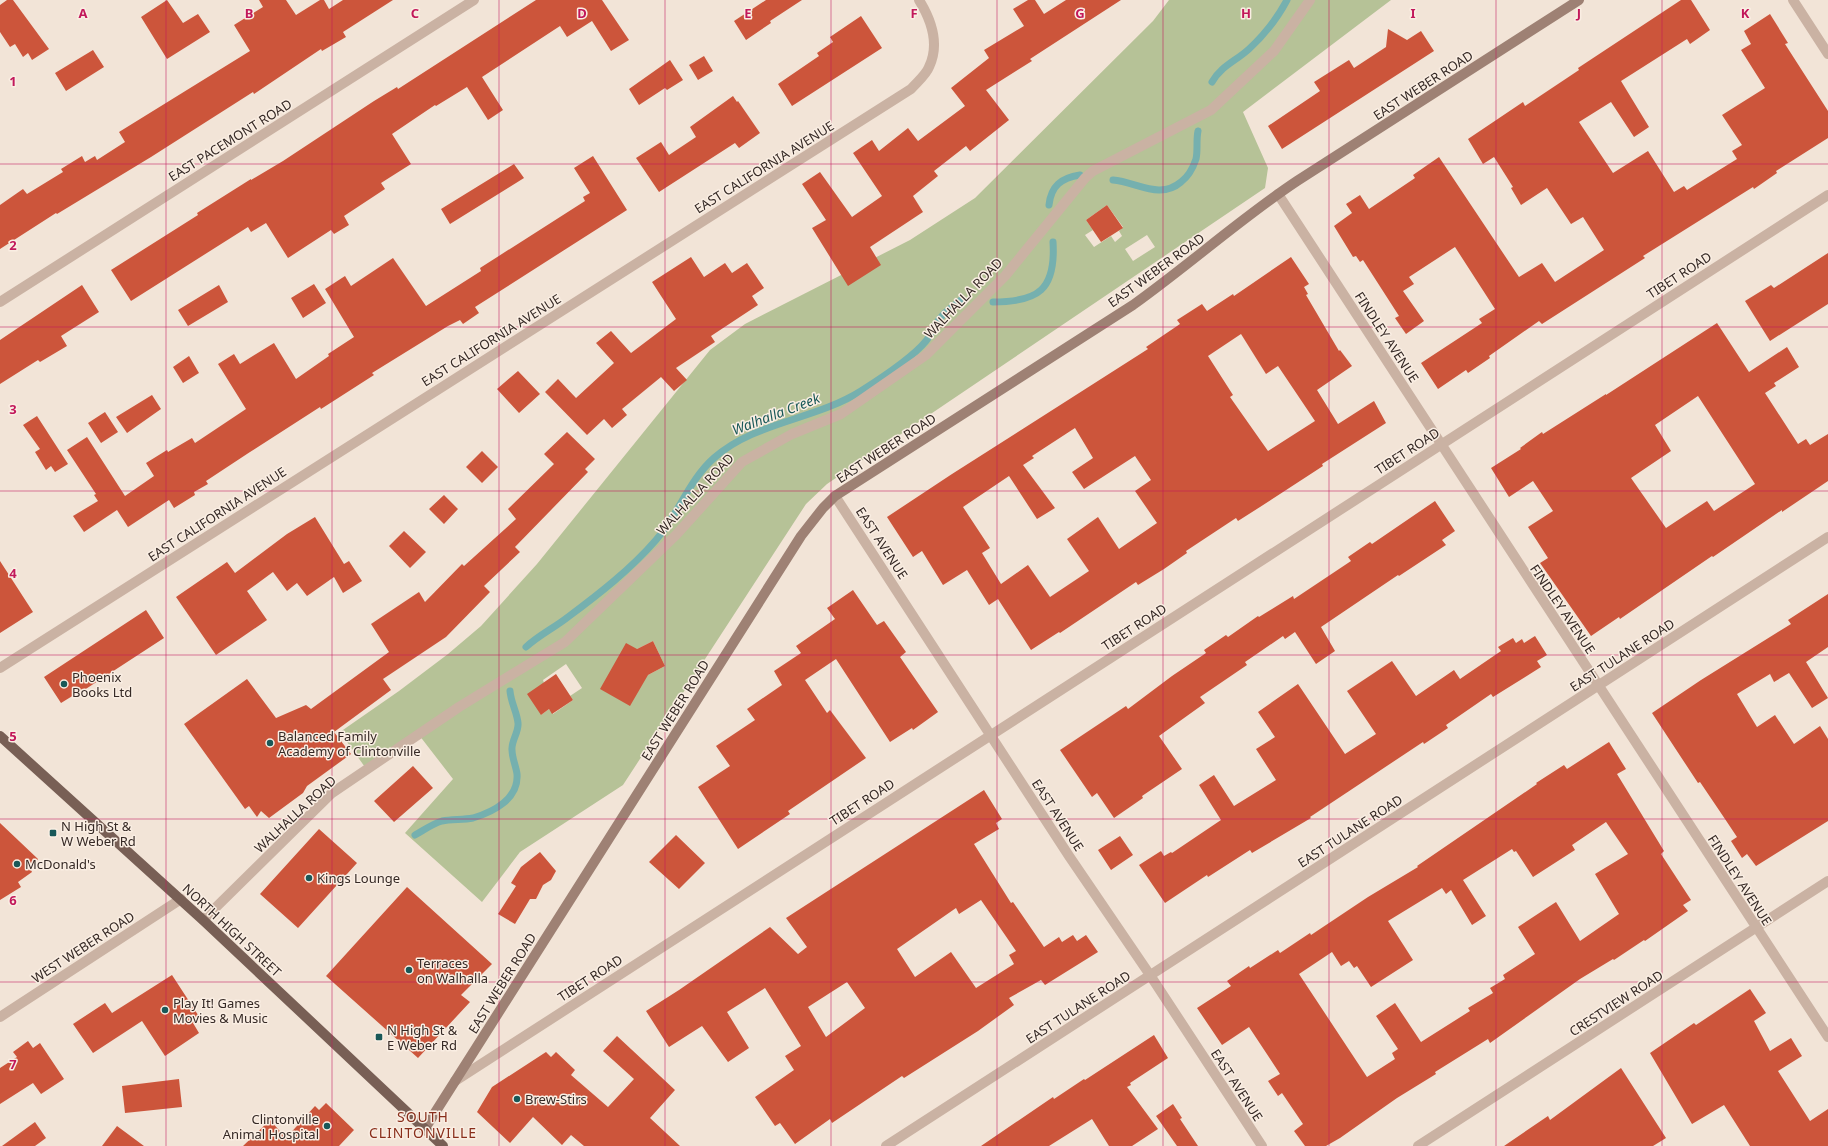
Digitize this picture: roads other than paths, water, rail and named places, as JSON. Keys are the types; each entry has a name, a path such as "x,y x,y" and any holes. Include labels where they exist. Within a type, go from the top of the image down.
{"main road":[{"name":"NORTH HIGH STREET","path":"0,736 181,899 424,1130 443,1146"}],"street":[{"name":"EAST PACEMONT ROAD","path":"0,302 474,0"},
{"name":"EAST CALIFORNIA AVENUE","path":"0,668 911,89 929,68 936,41 929,15 919,0"},
{"name":"WALHALLA ROAD","path":"203,920 332,793 459,707 565,642 676,535 742,462 792,434 841,414 926,355 1005,276 1084,178 1093,171 1211,110 1274,51 1310,0"},
{"name":"EAST WEBER ROAD","path":"424,1130 801,536 827,504 836,496 1133,305 1278,194 1578,0"},
{"path":"1793,0 1828,54"},
{"name":"FINDLEY AVENUE","path":"1278,194 1828,1038"},
{"name":"TIBET ROAD","path":"455,1081 1828,195"},
{"name":"EAST AVENUE","path":"836,496 1069,856 1150,975 1262,1146"},
{"name":"EAST TULANE ROAD","path":"886,1146 1828,537"},
{"name":"CRESTVIEW ROAD","path":"1418,1146 1828,881"},
{"name":"WEST WEBER ROAD","path":"0,1017 181,899"}],"waterway":[{"name":"Walhalla Creek","path":"1212,82 1220,72 1249,49 1260,38 1275,20 1287,0"},
{"name":"Walhalla Creek","path":"1113,180 1157,190 1165,190 1173,187 1181,182 1194,166 1197,156 1198,131"},
{"path":"1049,205 1052,193 1058,184 1067,178 1080,175"},
{"path":"993,302 1022,299 1033,296 1041,290 1047,282 1051,272 1053,242"},
{"name":"Walhalla Creek","path":"526,647 563,621 614,581 646,551 671,520 697,477 714,458 747,436 824,409 843,401 869,386 920,348 940,319 961,300"},
{"name":"Walhalla Creek","path":"415,835 431,825 442,821 473,818 489,812 503,803 514,791 517,783 517,774 512,747 518,723 510,691"}],"place":[{"name":"Phoenix Books Ltd","path":"64,684"},
{"name":"Balanced Family Academy of Clintonville","path":"270,743"},
{"name":"N High St & W Weber Rd","path":"53,833"},
{"name":"McDonald's","path":"17,864"},
{"name":"Kings Lounge","path":"309,878"},
{"name":"Terraces on Walhalla","path":"409,970"},
{"name":"Play It! Games Movies & Music","path":"165,1010"},
{"name":"N High St & E Weber Rd","path":"379,1037"},
{"name":"Brew-Stirs","path":"517,1099"},
{"name":"Clintonville Animal Hospital","path":"327,1126"}],"district":[{"name":"SOUTH CLINTONVILLE","path":"423,1126"}]}
